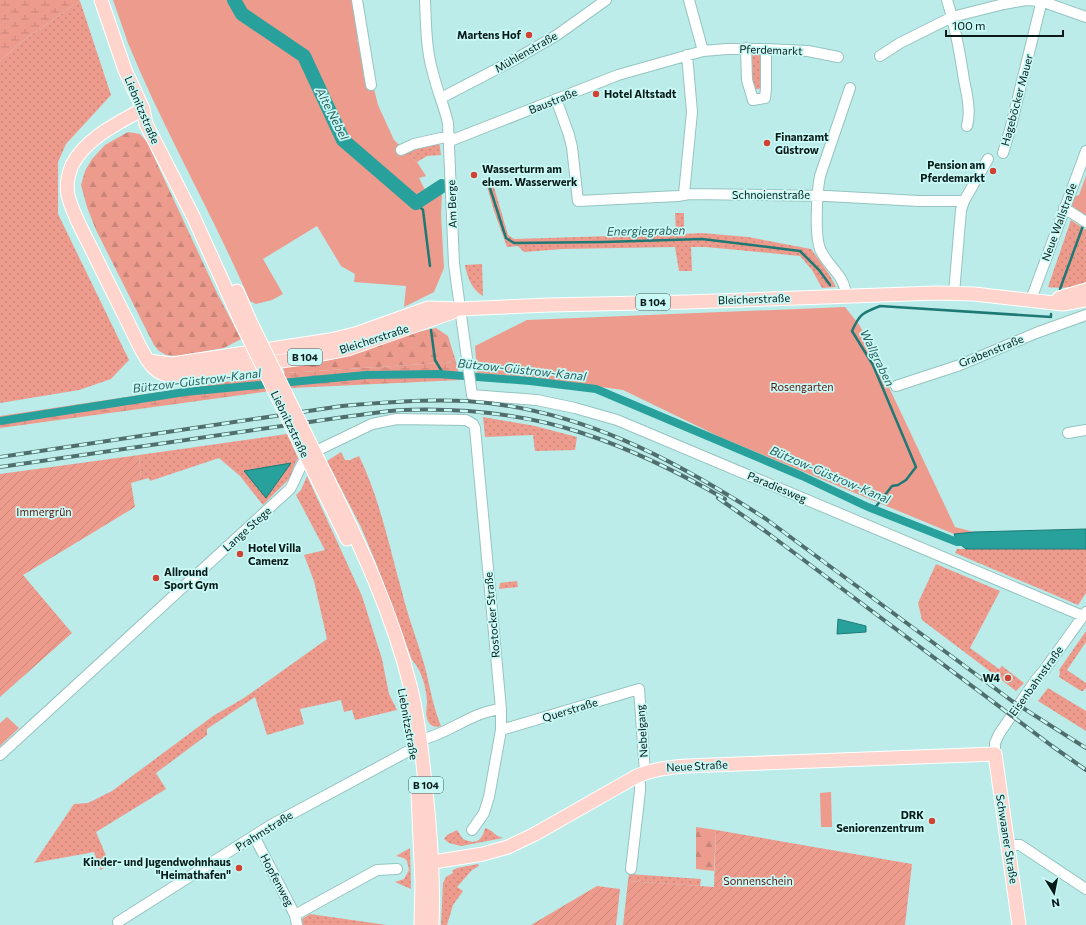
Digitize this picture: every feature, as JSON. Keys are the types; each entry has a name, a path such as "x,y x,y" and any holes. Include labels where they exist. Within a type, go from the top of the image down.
{"main road":[{"name":"Liebnitzstraße","path":"101,0 125,70 143,109 146,124 246,321 323,480 367,583 385,632 417,744 426,789 427,863"},
{"name":"Bleicherstraße","path":"143,109 93,140 72,165 67,184 68,194 77,220 140,347 149,361 172,364 330,340 355,334 428,308 460,309 954,293 1063,304 1086,300"},
{"name":"Bleicherstraße","path":"1048,302 1086,290"},
{"name":"Neue Straße","path":"427,863 488,853 508,847 535,834 641,774 658,769 995,754"},
{"name":"Schwaaner Straße","path":"995,754 1009,845 1019,925"},
{"name":"B 104","path":"421,925 427,863"},
{"name":"B 104","path":"427,863 432,925"}],"street":[{"path":"357,0 371,85"},
{"name":"Am Berge","path":"425,0 430,63 442,98 450,138 454,264 471,384"},
{"name":"Mühlenstraße","path":"442,98 514,60 557,35 606,0"},
{"path":"689,0 703,51"},
{"path":"947,0 958,39 969,116 968,126"},
{"path":"880,56 900,43 952,17 1004,4 1026,0 1041,0 1086,17"},
{"name":"Hageböcker Mauer","path":"1002,153 1008,139 1041,0"},
{"path":"746,48 747,80 753,100 765,98 766,49"},
{"name":"Pferdemarkt","path":"703,51 746,48 808,51 838,58"},
{"name":"Baustraße","path":"401,150 414,144 450,138 618,75 703,51"},
{"path":"684,194 692,112 687,55"},
{"path":"846,296 844,283 820,250 818,240 817,187 850,88"},
{"name":"Schnoienstraße","path":"556,99 569,134 572,147 578,201 678,196 684,194 818,196 964,202"},
{"name":"Neue Wallstraße","path":"1033,294 1086,151"},
{"path":"954,293 964,202 988,159"},
{"path":"1064,208 1086,222"},
{"name":"Grabenstraße","path":"896,386 960,364 1036,333 1086,315"},
{"name":"Paradiesweg","path":"471,384 472,395 537,400 575,408 617,420 1084,614"},
{"name":"Lange Stege","path":"0,755 290,489 300,466 312,453 372,424 382,421 397,419 466,420"},
{"name":"Rostocker Straße","path":"466,420 473,424 475,428 501,710 501,730 489,797 484,813 472,830"},
{"path":"1068,433 1086,430"},
{"name":"Eisenbahnstraße","path":"995,754 995,743 998,734 1084,614"},
{"name":"Querstraße","path":"501,730 640,689"},
{"name":"Nebelgang","path":"631,869 641,774 640,689"},
{"name":"Prahmstraße","path":"118,922 293,812 417,744 439,735 482,712 501,710"},
{"name":"Hopfenweg","path":"254,836 296,920"},
{"path":"1009,845 1020,845 1086,889"},
{"path":"296,920 377,870 397,869"}],"green space":[{"path":"0,0 80,1 21,42 0,61"},
{"path":"113,0 355,0 352,3 359,38 357,40 358,43 360,43 365,72 363,76 373,85 378,105 394,140 417,162 426,176 419,178 425,190 441,182 444,190 442,192 441,215 444,268 434,292 404,307 406,286 354,282 355,274 341,266 317,226 263,259 283,294 272,300 256,304 250,301 142,76 128,43"},
{"path":"80,1 111,95 66,144 58,162 58,214 129,360 111,379 79,390 0,403 0,61 21,42"},
{"path":"748,54 763,55 763,88 752,90"},
{"path":"128,132 140,134 147,142 217,293 241,339 224,348 177,356 166,355 159,351 154,345 96,230 87,207 81,185 85,171 92,159 105,145"},
{"path":"439,140 441,155 427,156 417,162 405,151"},
{"path":"1086,176 1086,216 1072,206 1071,202 1073,197 1079,195"},
{"path":"491,177 508,235 514,239 676,234 675,213 684,213 684,234 702,233 748,237 811,249 829,274 836,287 822,288 812,270 800,256 706,247 691,247 692,271 679,271 675,247 562,249 524,252 518,246 507,247 486,183 486,178"},
{"path":"1071,220 1086,230 1086,282 1067,288 1048,287"},
{"path":"482,264 483,296 471,283 465,265"},
{"name":"Rosengarten","path":"845,307 860,326 955,527 974,532 954,534 720,437 623,390 529,377 477,373 475,346 527,320"},
{"path":"436,328 448,336 456,362 285,373 282,366 362,352 412,333"},
{"path":"456,362 460,380 292,388 0,428 0,416 285,373"},
{"path":"483,417 535,426 577,437 575,450 535,451 533,435 485,437"},
{"path":"287,434 298,458 291,477 263,505 240,476 219,458 150,481 149,478 141,480 139,455"},
{"path":"341,452 345,460 350,460 359,456 373,489 441,726 433,726 427,719 427,701 421,674 412,660 361,527 327,461"},
{"name":"Immergrün","path":"139,455 141,480 131,483 135,507 23,575 72,633 0,697 0,474"},
{"path":"307,476 362,596 382,659 389,694 397,710 355,720 352,710 344,712 341,700 300,709 304,724 267,735 255,697 207,729 207,735 156,773 166,789 96,832 110,865 100,870 94,852 34,863 74,804 88,803 112,791 213,716 244,698 327,639 314,581 304,555 325,550 296,495 301,490"},
{"path":"957,549 1086,549 1086,593 1078,605 955,553"},
{"path":"936,564 1000,591 970,648 999,669 1002,666 1024,683 1016,691 922,620 918,603"},
{"path":"517,581 518,587 499,589 500,583"},
{"path":"1086,631 1086,642 1067,670 1086,683 1086,688 1081,691 1059,677 1059,670"},
{"path":"1048,688 1086,711 1086,731 1038,701"},
{"path":"7,717 19,728 0,746 0,723"},
{"path":"831,792 832,827 821,827 820,793"},
{"path":"696,827 716,830 714,871 696,869"},
{"path":"485,828 503,838 461,846 449,843 444,839 447,835 457,830 463,839 475,842 480,839"},
{"name":"Sonnenschein","path":"716,830 912,864 905,925 623,925 628,881 714,887"},
{"path":"410,848 411,889 395,882 404,879 409,870 407,861 404,858 396,856"},
{"path":"478,864 479,866 472,870 457,887 463,891 453,905 447,925 441,925 443,883 446,877 453,873 452,871 457,868"},
{"path":"629,874 701,879 700,886 628,881"},
{"path":"597,886 620,889 616,925 531,925"},
{"path":"310,914 387,925 303,925 302,919"}],"water":[{"path":"291,463 266,498 244,471"},
{"path":"1086,529 1086,549 966,549 957,542 954,534 974,532"},
{"path":"838,619 866,626 866,632 837,634"}],"waterway":[{"name":"Alte Nebel","path":"234,0 242,14 304,56 343,140 416,203 442,186"},
{"name":"Energiegraben","path":"488,182 506,238 514,243 702,239 800,251 819,270 830,285"},
{"path":"416,203 423,210 430,266"},
{"name":"Wallgraben","path":"1060,289 1084,223"},
{"name":"Wallgraben","path":"874,509 892,486 898,485 906,480 916,467 873,365 852,331 857,320 866,312 880,306 1051,317 1051,314"},
{"path":"431,330 435,360 444,375"},
{"name":"Bützow-Güstrow-Kanal","path":"0,421 185,392 366,375 438,374 530,381 596,389 802,476 868,507 957,542 968,542"}],"railway":[{"path":"0,457 342,406 373,403 451,400 507,406 547,414 624,440 696,476 731,497 766,519 1012,701 1086,748"},
{"path":"0,467 380,412 402,410 470,411 538,421 560,426 600,439 655,462 725,499"},
{"path":"718,498 765,531 1086,770"}],"place":[{"name":"Martens Hof","path":"529,35"},
{"name":"Hotel Altstadt","path":"596,94"},
{"name":"Finanzamt Güstrow","path":"767,143"},
{"name":"Pension am Pferdemarkt","path":"993,171"},
{"name":"Wasserturm am ehem. Wasserwerk","path":"474,175"},
{"name":"Hotel Villa Camenz","path":"240,554"},
{"name":"Allround Sport Gym","path":"156,578"},
{"name":"W4","path":"1008,678"},
{"name":"DRK Seniorenzentrum","path":"932,821"},
{"name":"Kinder- und Jugendwohnhaus \"Heimathafen\"","path":"239,868"}]}
